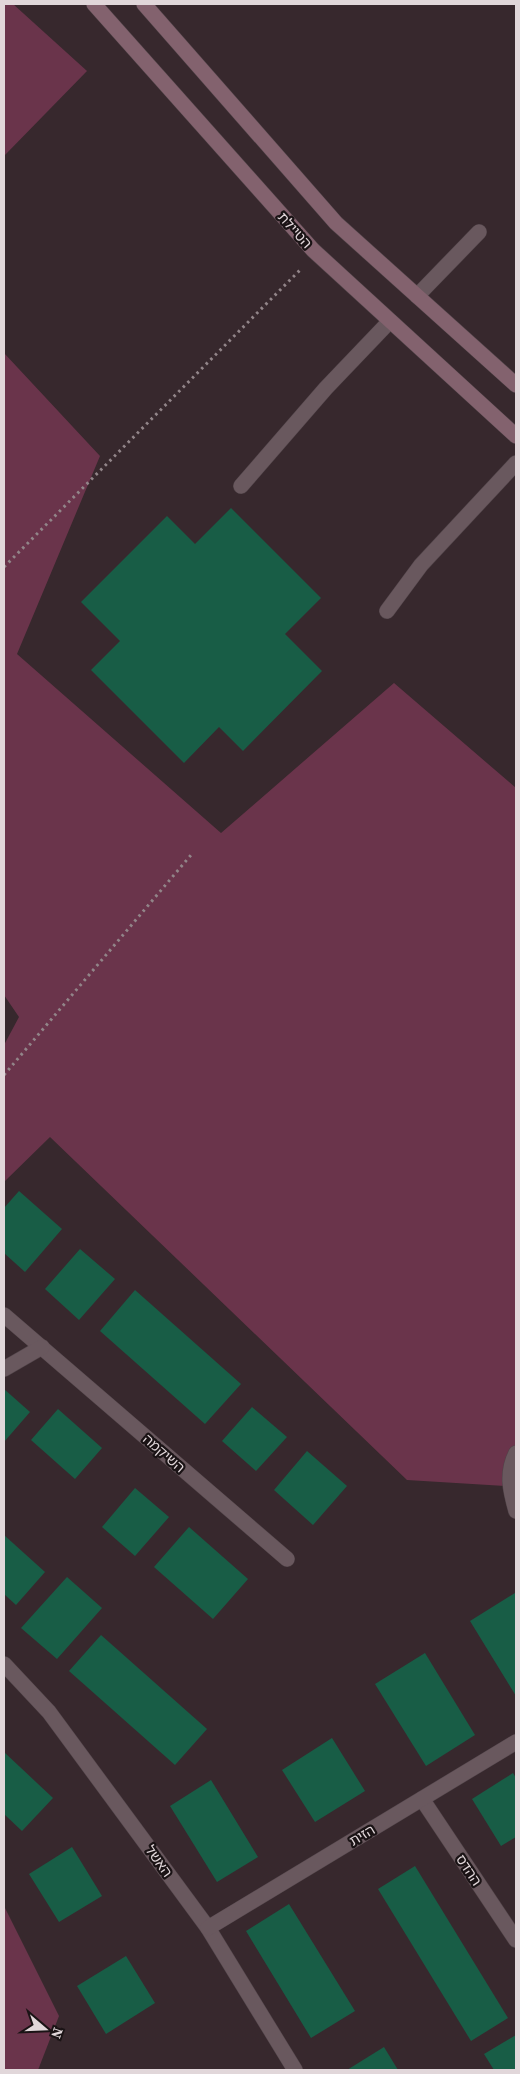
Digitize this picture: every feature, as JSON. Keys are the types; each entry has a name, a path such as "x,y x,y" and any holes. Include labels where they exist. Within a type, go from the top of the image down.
{"main road":[{"name":"הטיילת","path":"94,4 316,253 516,436"},
{"path":"144,4 336,224 516,385"}],"street":[{"path":"416,296 479,232"},
{"path":"241,486 326,388 390,321"},
{"path":"387,610 421,566 516,463"},
{"name":"השיקמה","path":"4,1314 287,1559"},
{"path":"4,1369 42,1347"},
{"path":"516,1452 509,1474 510,1492 516,1511"},
{"name":"האשל","path":"4,1664 49,1712 208,1928 296,2070"},
{"name":"הזית","path":"208,1928 516,1742"},
{"name":"ההדס","path":"422,1799 516,1940"}],"path":[{"path":"4,567 316,253"},
{"path":"4,1075 190,855"}],"shaded area":[{"path":"4,4 13,4 87,71 4,156"},
{"path":"4,353 100,456 17,654 221,833 394,683 516,788 516,1478 505,1486 407,1480 50,1137 4,1182 4,1045 19,1017 4,995"},
{"path":"4,1906 59,2016 38,2070 4,2070"}],"building":[{"path":"231,508 321,598 285,634 322,671 243,751 219,727 184,763 91,670 120,641 81,602 167,516 195,544"},
{"path":"19,1191 62,1229 25,1272 4,1253 4,1208"},
{"path":"80,1249 115,1279 79,1320 45,1289"},
{"path":"135,1290 241,1384 205,1424 100,1331"},
{"path":"4,1389 30,1412 4,1442"},
{"path":"252,1407 287,1437 256,1471 222,1441"},
{"path":"58,1409 102,1448 75,1479 31,1440"},
{"path":"307,1451 347,1486 313,1525 274,1490"},
{"path":"135,1488 169,1517 135,1556 102,1527"},
{"path":"189,1527 248,1579 213,1619 154,1567"},
{"path":"4,1535 45,1572 16,1605 4,1594"},
{"path":"67,1577 102,1608 57,1659 21,1628"},
{"path":"515,1593 516,1595 516,1696 470,1621"},
{"path":"101,1635 207,1729 175,1765 69,1671"},
{"path":"425,1653 475,1735 426,1766 375,1684"},
{"path":"332,1738 365,1791 315,1822 282,1770"},
{"path":"4,1752 53,1798 22,1831 4,1814"},
{"path":"513,1773 516,1778 516,1837 501,1846 472,1799"},
{"path":"211,1780 258,1857 217,1882 170,1806"},
{"path":"72,1847 102,1896 59,1922 29,1874"},
{"path":"415,1866 508,2018 471,2041 378,1889"},
{"path":"289,1904 355,2011 311,2038 246,1931"},
{"path":"126,1956 155,2003 106,2034 77,1986"},
{"path":"516,2035 516,2070 494,2070 484,2054"},
{"path":"384,2047 398,2070 347,2070"}]}
